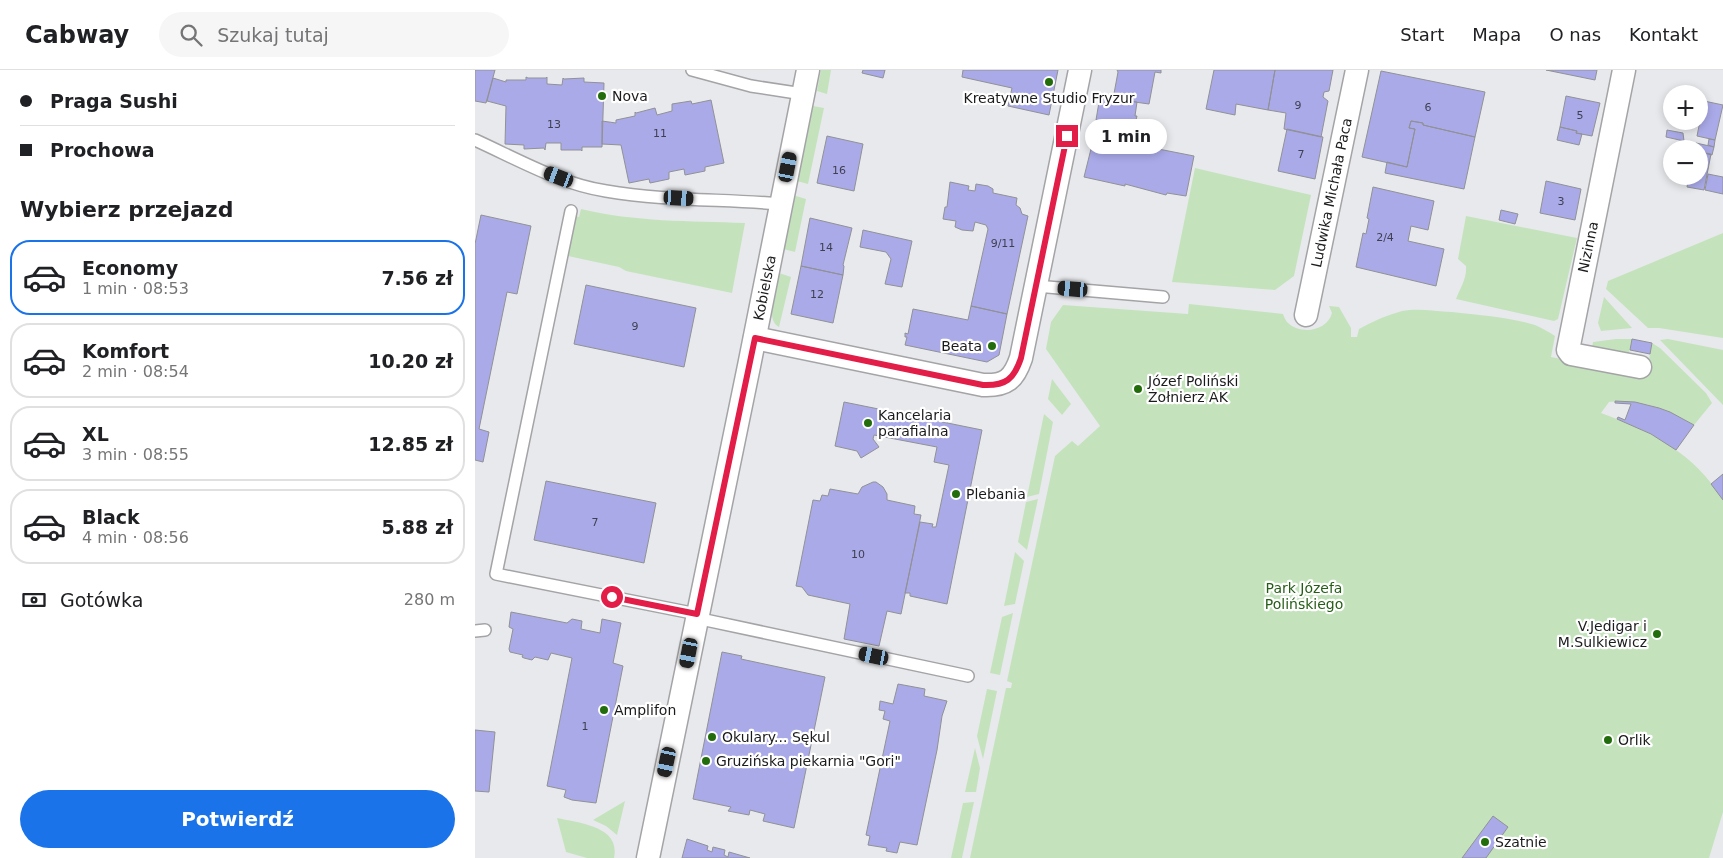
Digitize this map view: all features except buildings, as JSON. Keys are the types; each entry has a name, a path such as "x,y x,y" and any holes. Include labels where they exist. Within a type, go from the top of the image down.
{"street":[{"name":"Kobielska","path":"648,858 696,616 755,338 807,70"},
{"path":"755,338 983,385 995,385 1005,382 1013,376 1021,358 1037,286 1080,70"},
{"name":"Ludwika Michała Paca","path":"1306,314 1357,70"},
{"name":"Nizinna","path":"1624,70 1568,350 1571,354 1640,367"}],"lane":[{"path":"692,70 732,82 803,94"},
{"path":"475,140 540,170 577,184 606,191 663,197 781,204"},
{"path":"571,211 497,574 968,676"},
{"path":"1037,286 1163,297"}],"green space":[{"path":"821,70 831,70 827,94 817,91"},
{"path":"813,106 824,108 808,184 797,181"},
{"path":"1195,168 1311,195 1294,276 1275,290 1172,282"},
{"path":"794,197 806,199 795,252 783,249"},
{"path":"581,209 642,219 745,223 732,293 626,271 619,267 568,256 576,216 579,217"},
{"path":"1466,216 1577,238 1558,319 1554,321 1456,299 1466,271 1466,266 1458,259"},
{"path":"1723,233 1723,338 1648,328 1606,289 1608,281"},
{"path":"779,273 791,277 779,327 772,317 772,302"},
{"path":"1604,297 1632,328 1601,331 1598,323"},
{"name":"Park Józefa Polińskiego","path":"1189,304 1283,314 1287,322 1292,326 1305,330 1319,328 1325,324 1332,313 1329,306 1339,307 1351,328 1351,337 1357,337 1359,329 1385,316 1408,310 1452,312 1504,318 1535,325 1555,336 1551,357 1646,376 1652,343 1660,348 1706,393 1712,403 1694,425 1664,410 1631,402 1609,402 1601,413 1654,436 1670,446 1699,469 1723,500 1723,812 1709,858 970,858 1006,688 1011,688 1012,683 1007,681 1055,456 1072,441 1078,446 1100,426 1046,349 1051,322 1063,305 1188,314"},
{"path":"1632,339 1627,355 1592,348 1593,342"},
{"path":"1668,339 1723,350 1723,405 1660,340"},
{"path":"1052,379 1071,404 1062,415 1048,399"},
{"path":"1044,414 1053,422 1039,494 1027,497"},
{"path":"1038,499 1027,550 1018,542 1026,502"},
{"path":"1015,552 1024,561 1015,604 1004,606"},
{"path":"1013,613 1000,675 990,673 1002,617"},
{"path":"987,689 997,691 983,759 977,736"},
{"path":"975,748 980,768 976,792 965,792"},
{"path":"625,801 617,835 606,826 593,820"},
{"path":"974,802 962,858 951,858 963,803"},
{"path":"557,818 587,824 605,833 611,839 614,847 614,858 587,858 566,852"}],"place":[{"name":"Kreatywne Studio Fryzur","path":"1049,82"},
{"name":"Nova","path":"602,96"},
{"name":"Beata","path":"992,346"},
{"name":"Józef Poliński Żołnierz AK","path":"1138,389"},
{"name":"Kancelaria parafialna","path":"868,423"},
{"name":"Plebania","path":"956,494"},
{"name":"V.Jedigar i M.Sulkiewicz","path":"1657,634"},
{"name":"Amplifon","path":"604,710"},
{"name":"Okulary... Sękul","path":"712,737"},
{"name":"Orlik","path":"1608,740"},
{"name":"Gruzińska piekarnia \"Gori\"","path":"706,761"},
{"name":"Szatnie","path":"1485,842"}],"route":[{"path":"612,597 697,614 755,338 983,385 995,385 1005,382 1013,376 1021,358 1067,136"}]}
